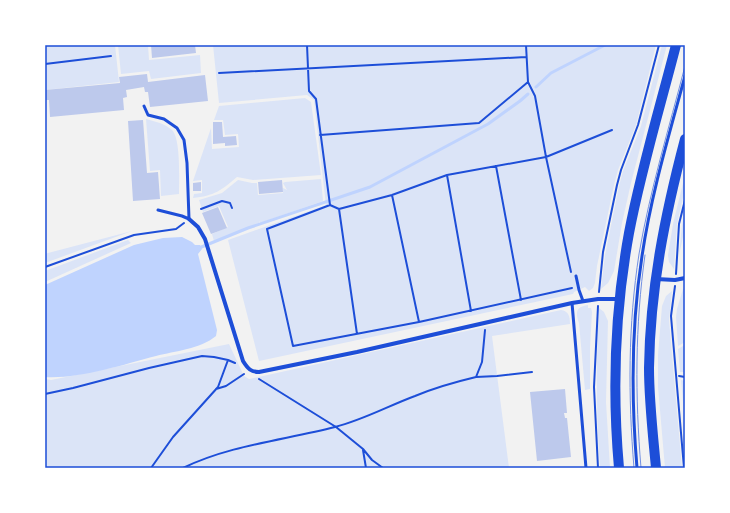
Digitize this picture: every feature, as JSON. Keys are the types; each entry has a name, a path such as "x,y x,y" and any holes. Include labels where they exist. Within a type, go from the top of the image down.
{"main road":[{"path":"619,468 615,399 616,343 626,253 633,214 676,45"},
{"path":"656,468 649,373 650,334 655,279 666,214 685,140"}],"street":[{"path":"189,219 198,227 205,239 244,361 248,368 260,372 572,303 600,299 620,299"},
{"path":"655,279 675,280 685,278"}],"lane":[{"path":"637,468 633,366 634,327 638,287 644,242 653,198 685,76"},
{"path":"144,106 148,115 164,119 177,128 184,140 187,163 189,219 158,210"},
{"path":"576,276 583,301"},
{"path":"572,303 586,468"}],"path":[{"path":"307,45 309,90 316,99 330,205"},
{"path":"526,45 528,82 535,96 546,157 571,272"},
{"path":"599,291 603,252 611,209 621,170 638,125 659,45"},
{"path":"45,64 111,56"},
{"path":"218,73 526,57"},
{"path":"320,135 479,123 528,82"},
{"path":"579,290 574,288 419,322 293,346 267,229 330,205 339,209 392,195 446,175 546,157 612,130"},
{"path":"496,166 521,300"},
{"path":"446,175 471,311"},
{"path":"392,195 419,322"},
{"path":"684,468 671,320 679,224 685,200"},
{"path":"201,209 222,201 230,203 232,208"},
{"path":"339,209 357,334"},
{"path":"45,267 134,235 176,229 189,219"},
{"path":"598,307 594,387 598,468"},
{"path":"476,377 482,362 485,323"},
{"path":"45,394 202,356 228,360 248,368 257,378 336,427 362,449 372,460 383,468"},
{"path":"151,468 173,438 216,390 228,360"},
{"path":"216,390 226,386 248,368"},
{"path":"182,468 200,459 336,427 367,417 414,396 476,377 532,372"},
{"path":"679,376 685,377"},
{"path":"362,449 366,468"}],"shaded area":[{"path":"45,45 115,45 119,82 45,90"},
{"path":"118,45 148,45 149,60 200,55 201,73 151,79 149,71 121,74"},
{"path":"213,45 656,45 636,125 618,170 614,185 593,288 589,291 585,287 574,292 573,294 259,361 228,240 326,205 314,100 307,95 219,103"},
{"path":"662,45 667,45 631,183 622,223 614,271 608,283 601,289 605,255 619,186 623,171 641,126"},
{"path":"305,98 311,102 321,175 253,180 237,177 217,192 207,196 193,198 194,194 202,193 202,180 193,181 211,128 212,149 239,147 238,134 225,135 223,120 214,120 219,106"},
{"path":"146,119 166,126 172,130 175,135 179,160 179,194 161,196 160,170 150,171"},
{"path":"685,175 685,189 677,224 674,269 669,262 668,255 673,224"},
{"path":"321,179 323,201 260,223 259,221 259,223 214,241 212,234 228,227 219,206 203,212 199,200 222,193 238,180 257,183 258,195 283,193 283,188 287,190 283,183 285,182"},
{"path":"685,212 685,228 679,255 682,225"},
{"path":"132,231 45,263 45,254"},
{"path":"128,240 131,243 45,282 45,271"},
{"path":"685,288 685,342 678,346 676,317 683,289"},
{"path":"672,291 669,320 682,468 665,468 658,387 658,355 662,306 666,296"},
{"path":"588,305 588,308 591,308 592,312 590,389 585,390 577,313 581,307"},
{"path":"599,308 604,312 608,321 606,402 610,468 600,468 597,388"},
{"path":"561,310 566,312 568,315 570,324 492,336 509,468 45,468 45,379 51,380 229,344 244,376 249,379"},
{"path":"685,345 685,372 680,372 678,349"},
{"path":"681,380 685,381 685,424"}],"water":[{"path":"182,237 195,245 200,245 202,249 198,254 217,330 216,336 195,347 100,371 72,376 45,377 45,285 134,245 163,238"}],"building":[{"path":"151,45 195,45 196,53 152,58"},
{"path":"147,74 148,82 205,75 208,101 150,107 148,92 145,92 144,87 126,90 127,97 123,98 124,110 50,117 49,100 45,100 45,90 120,83 119,77"},
{"path":"143,120 147,173 158,172 160,199 133,201 128,121"},
{"path":"213,122 222,122 223,137 236,136 237,145 225,146 225,143 213,144"},
{"path":"282,180 283,192 259,194 258,182"},
{"path":"201,182 201,191 193,191 193,183"},
{"path":"218,207 227,228 211,234 202,213"},
{"path":"565,389 567,413 564,413 565,418 567,418 571,457 537,461 530,392"}],"waterway":[{"path":"536,87 551,73 605,45"},
{"path":"199,248 248,228 370,187 488,124 528,94"}],"tram line":[{"path":"634,468 630,361 635,281 643,230 685,66"},
{"path":"641,468 637,361 639,308 645,255"}]}
